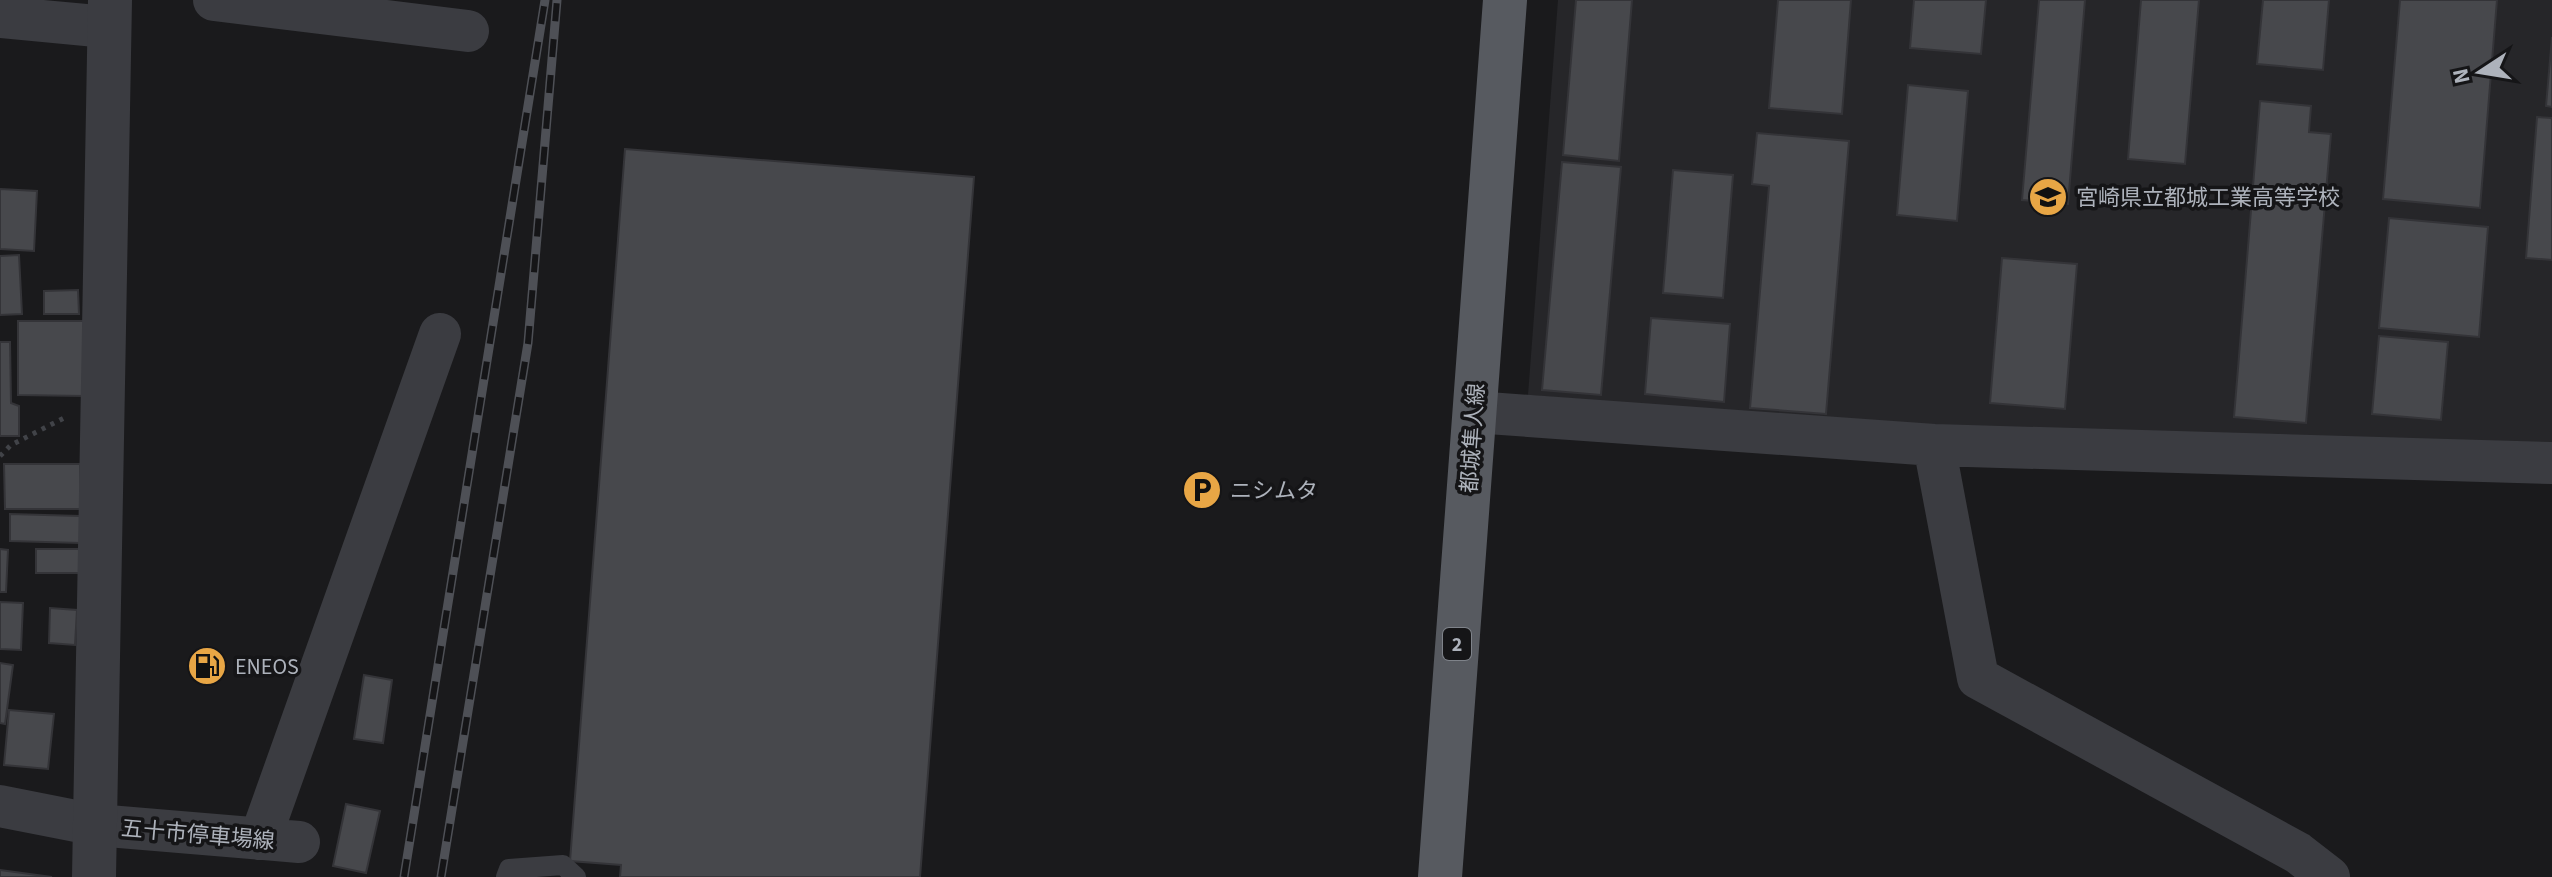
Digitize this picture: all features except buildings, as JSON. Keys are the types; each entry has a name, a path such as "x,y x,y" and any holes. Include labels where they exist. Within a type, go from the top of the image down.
{"main road":[{"name":"都城隼人線","path":"1440,877 1505,0"}],"street":[{"path":"214,0 468,31"},
{"path":"0,17 108,14 94,877"},
{"name":"五十市停車場線","path":"9,813 96,825 279,841 440,334"},
{"path":"1474,412 1934,445 2552,463"},
{"path":"1934,445 1978,678 2298,853 2329,877"}],"lane":[{"path":"506,877 509,869 563,865 576,877"}],"path":[{"path":"0,456 11,445 102,398"}],"shaded area":[{"name":"宮崎県立都城工業高等学校","path":"1558,0 2552,0 2552,444 1901,425 1528,395"}],"railway":[{"path":"404,877 545,0"},
{"path":"441,877 528,343 557,0"}],"place":[{"name":"宮崎県立都城工業高等学校","path":"2048,197"},
{"name":"ニシムタ","path":"1202,490"},
{"name":"ENEOS","path":"207,666"}]}
